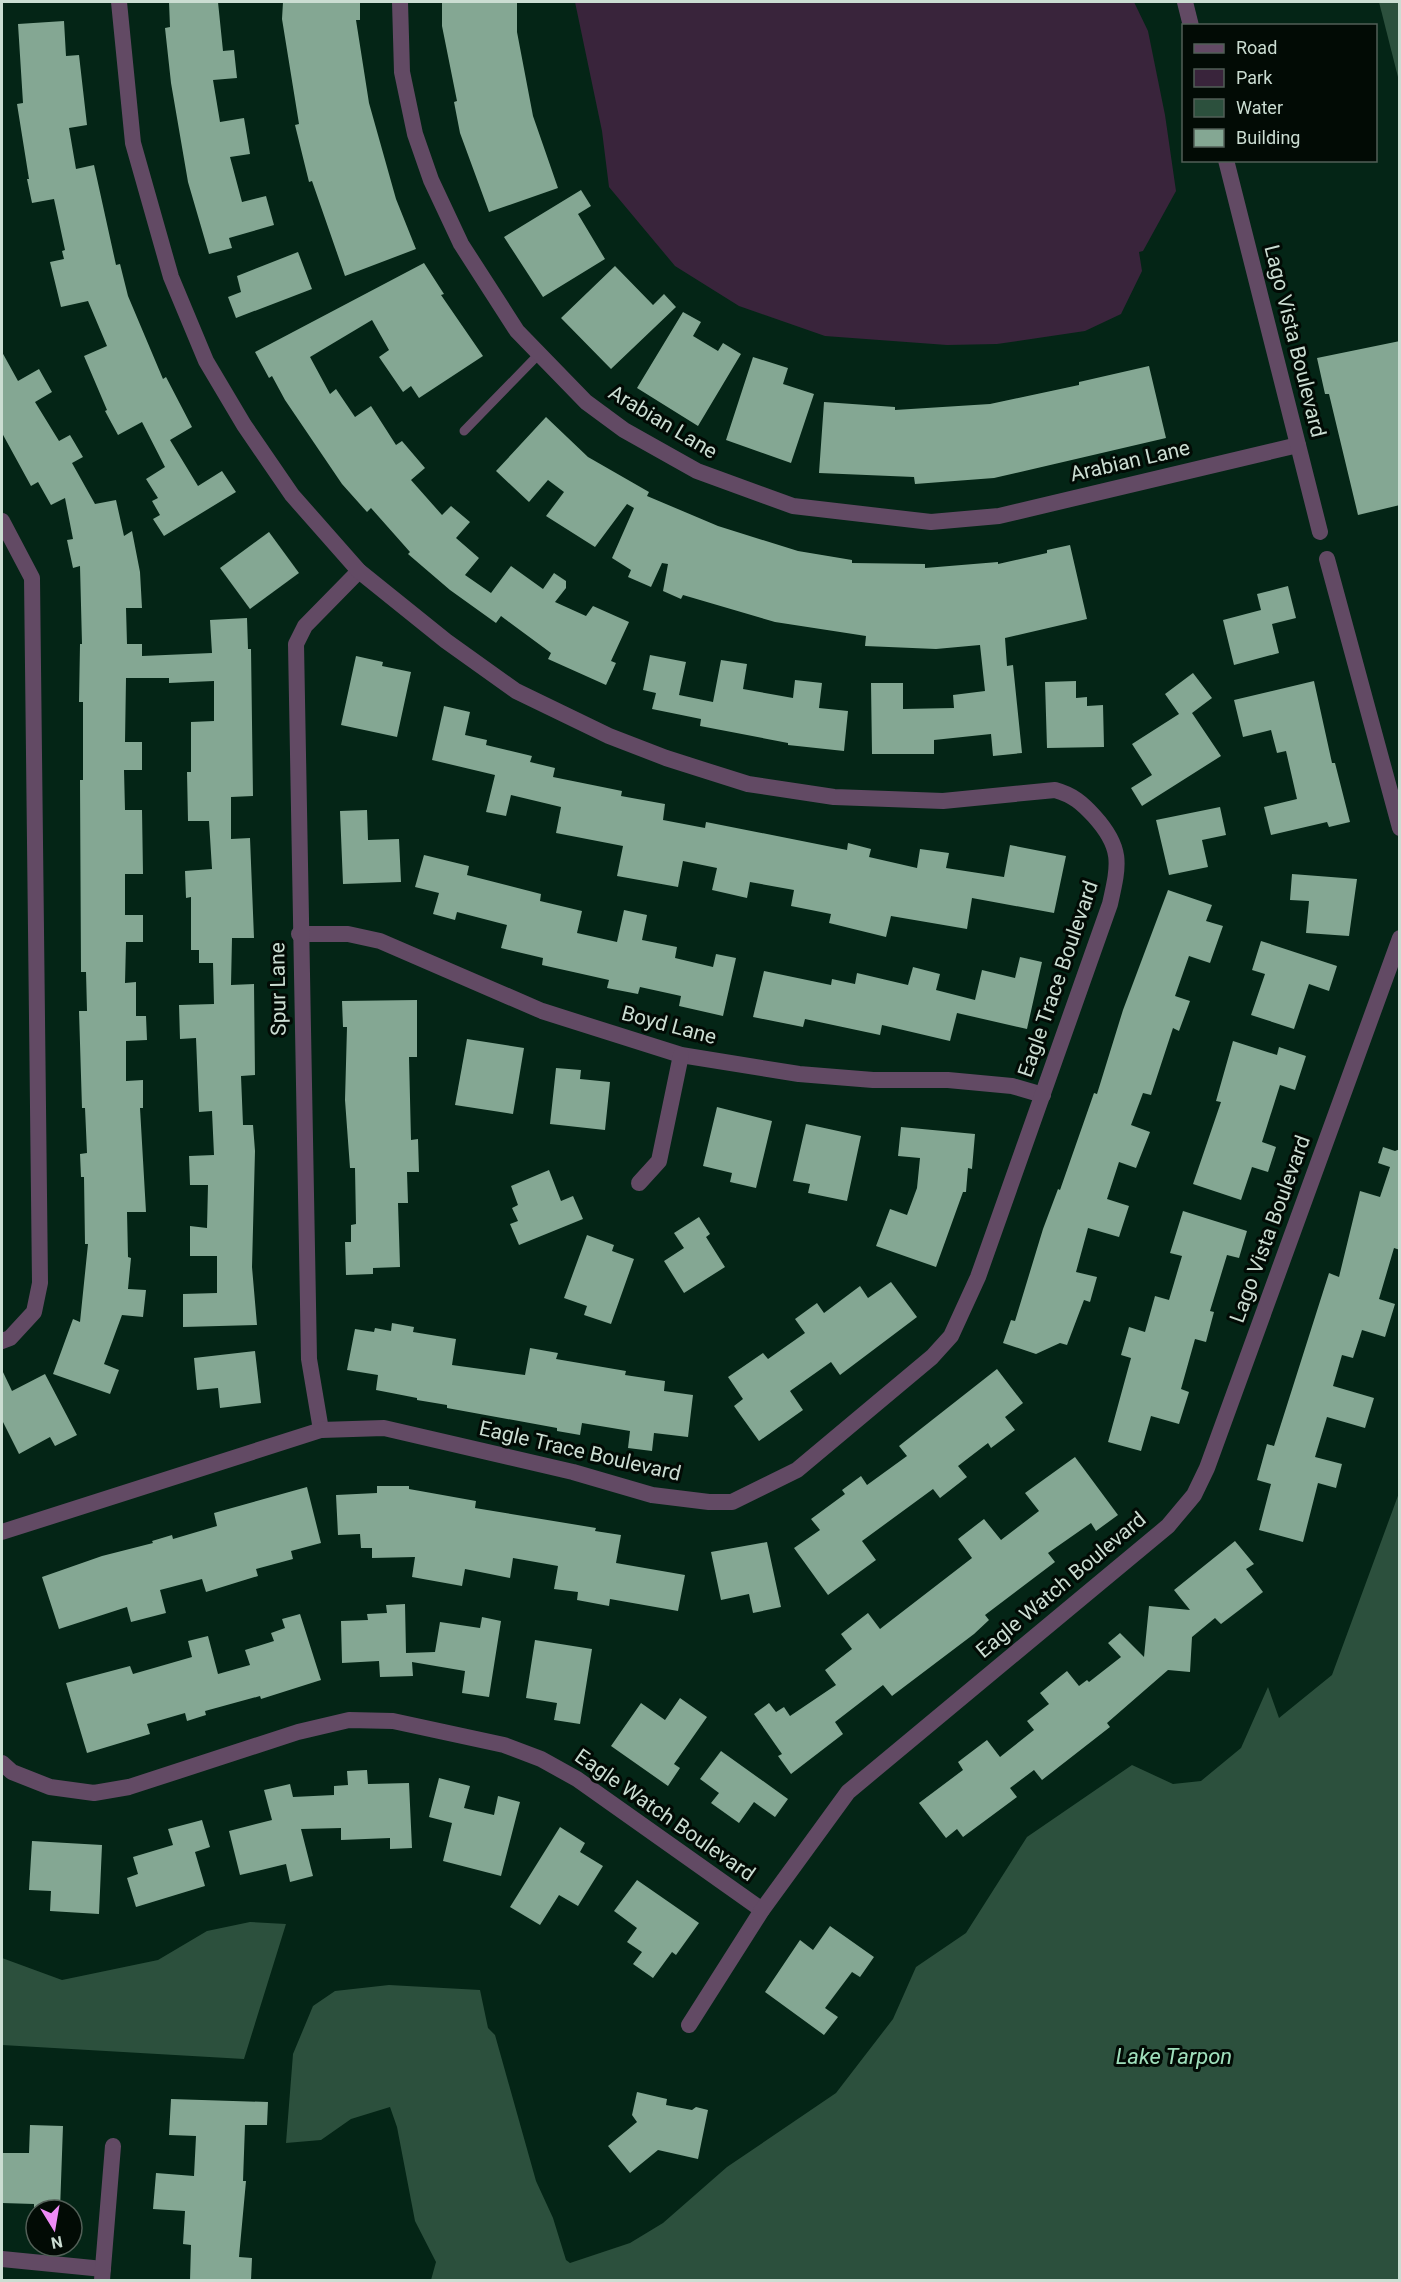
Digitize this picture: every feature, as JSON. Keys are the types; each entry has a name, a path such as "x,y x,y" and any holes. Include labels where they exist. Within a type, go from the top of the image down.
{"street":[{"name":"Eagle Trace Boulevard","path":"2,1532 321,1430 384,1428 573,1472 652,1495 709,1502 732,1502 797,1470 932,1357 951,1336 978,1277 1110,904 1117,858 1110,835 1078,800 1055,790 943,801 834,796 748,784 666,758 609,736 516,691 447,641 359,571 292,495 244,426 206,361 171,277 133,143 119,2"},
{"name":"Arabian Lane","path":"400,2 399,43 402,72 415,134 430,180 461,244 517,331 586,402 624,430 697,471 793,506 931,522 999,516 1298,445"},
{"path":"1185,2 1190,24"},
{"name":"Lago Vista Boulevard","path":"1227,162 1320,532"},
{"path":"2,521 32,578 40,1283 34,1312 10,1338 2,1341"},
{"path":"1328,559 1400,828"},
{"name":"Spur Lane","path":"321,1430 309,1359 299,934 296,644 305,626 359,571"},
{"name":"Boyd Lane","path":"299,934 348,934 380,940 542,1011 681,1055 799,1074 873,1080 948,1080 1012,1086 1043,1095"},
{"name":"Lago Vista Boulevard","path":"1168,1526 1194,1495 1207,1468 1400,938"},
{"path":"639,1183 659,1161 681,1055"},
{"name":"Eagle Watch Boulevard","path":"2,1763 12,1772 50,1787 94,1793 129,1787 298,1732 349,1720 393,1721 504,1745 541,1759 577,1779 762,1910 848,1792 1168,1526"},
{"path":"688,2025 762,1910"},
{"path":"2,2259 103,2275 113,2146"}],"lane":[{"path":"464,430 539,354"}],"green space":[{"path":"575,2 1134,2 1148,31 1165,115 1176,191 1143,251 1139,252 1142,271 1121,314 1085,331 997,344 947,345 825,336 739,306 675,266 609,187 602,131"}],"water":[{"path":"1379,2 1399,2 1399,81"},
{"name":"Lake Tarpon","path":"1399,1493 1399,2280 431,2280 436,2262 415,2221 397,2127 390,2107 351,2119 321,2140 286,2143 293,2054 313,2006 335,1991 389,1985 480,1990 488,2028 495,2035 536,2181 553,2218 566,2260 570,2263 630,2243 663,2223 727,2167 836,2093 893,2019 916,1967 966,1933 1027,1837 1132,1765 1173,1784 1201,1781 1241,1748 1268,1687 1279,1718 1332,1675"},
{"path":"250,1922 286,1924 244,2059 2,2045 2,1958 62,1980 158,1960 207,1931"}],"building":[{"path":"169,2 218,2 223,51 234,50 237,78 213,80 220,122 244,118 250,154 230,157 242,202 266,196 274,225 229,238 232,248 209,254 188,182 171,83 165,28 170,27"},
{"path":"283,2 360,2 360,20 356,20 369,103 396,199 416,249 345,276 312,181 309,182 295,125 299,124 282,19"},
{"path":"442,2 517,2 517,32 533,116 558,188 489,212 460,133 454,102 457,101 442,26"},
{"path":"64,21 66,56 79,55 87,125 69,128 76,169 94,165 116,265 120,264 128,296 163,379 166,377 192,427 170,440 198,486 222,471 236,492 164,536 153,519 160,515 152,501 158,498 146,479 165,467 142,422 118,435 105,411 107,410 84,356 107,346 88,301 61,307 50,262 64,259 62,251 65,250 54,199 32,203 27,179 29,179 17,104 23,103 18,24"},
{"path":"581,190 591,206 578,214 605,259 543,297 504,237"},
{"path":"298,252 312,289 236,318 228,297 241,292 237,276"},
{"path":"424,263 444,294 441,295 483,356 419,398 411,386 403,392 379,357 389,350 372,320 310,357 330,394 336,389 355,417 371,406 396,445 402,441 425,468 411,480 442,515 451,506 470,522 456,538 479,558 465,575 491,593 511,566 543,589 554,573 566,581 566,588 555,602 586,616 593,606 629,622 611,661 616,663 606,685 548,659 551,653 501,616 496,623 450,590 408,554 410,552 371,508 367,512 342,484 285,400 272,376 269,378 255,352"},
{"path":"615,266 653,305 664,294 676,307 611,369 561,318"},
{"path":"683,312 701,322 693,336 718,351 723,343 741,354 698,426 637,388"},
{"path":"1400,341 1400,505 1358,515 1329,394 1325,394 1317,358"},
{"path":"2,352 18,381 39,369 52,392 35,402 59,441 70,435 83,457 72,463 95,504 116,500 124,536 132,531 140,572 142,608 126,608 127,644 142,644 142,656 212,653 210,620 247,618 248,649 251,649 253,796 231,797 231,839 250,838 254,938 232,938 231,985 254,984 255,1075 241,1076 243,1125 253,1125 255,1151 252,1267 257,1325 183,1327 183,1294 217,1293 217,1256 190,1256 190,1226 207,1228 208,1185 190,1185 189,1156 214,1155 212,1111 199,1112 196,1038 180,1039 179,1005 214,1004 213,963 199,963 199,950 191,950 191,897 186,898 185,871 212,869 209,821 188,821 187,772 191,772 191,722 214,721 214,681 169,683 169,678 126,678 125,742 142,742 142,770 124,770 125,810 142,810 143,874 125,874 125,915 143,915 143,942 126,942 125,983 136,982 136,1016 146,1016 147,1040 126,1041 126,1081 143,1080 143,1108 140,1108 146,1212 127,1212 128,1257 131,1258 128,1289 146,1290 143,1317 122,1315 104,1364 119,1370 110,1394 53,1374 73,1319 80,1322 88,1244 85,1244 84,1177 81,1177 80,1154 87,1153 85,1108 82,1108 79,1011 87,1011 86,972 81,972 80,780 83,780 83,702 79,702 80,644 82,644 80,566 73,568 67,540 73,539 65,498 51,505 38,482 31,486 2,433"},
{"path":"753,357 788,368 783,384 814,394 791,463 726,440"},
{"path":"1149,366 1166,438 994,478 915,484 914,477 819,473 824,402 895,407 895,410 990,404 1079,385 1079,382"},
{"path":"546,417 588,457 649,492 647,496 718,526 798,551 852,560 852,563 925,564 925,568 998,562 998,564 1047,553 1047,550 1070,545 1087,619 1005,638 1007,666 1013,665 1022,753 993,756 991,734 934,740 934,754 872,754 871,683 903,683 903,709 954,708 953,695 985,691 980,645 936,649 865,646 866,636 775,622 683,595 681,599 663,591 668,564 662,563 651,587 628,577 631,570 612,558 634,508 627,504 595,547 546,516 564,492 548,480 529,502 496,471"},
{"path":"269,532 299,573 250,609 220,568"},
{"path":"1288,586 1296,618 1272,624 1279,653 1234,665 1223,620 1261,610 1257,594"},
{"path":"650,655 686,662 679,695 713,702 721,660 747,664 743,689 793,698 795,680 822,683 819,708 848,711 844,751 788,745 788,743 700,726 701,719 652,709 656,693 643,690"},
{"path":"356,656 383,662 382,666 411,672 397,737 341,725"},
{"path":"1193,673 1212,698 1192,713 1221,756 1142,806 1131,788 1152,775 1132,744 1179,714 1165,694"},
{"path":"1076,681 1076,698 1087,697 1087,706 1103,705 1104,747 1047,748 1045,682"},
{"path":"1314,681 1332,763 1335,763 1350,822 1329,827 1327,822 1271,835 1264,807 1297,799 1286,751 1277,753 1271,730 1243,737 1234,700"},
{"path":"444,706 470,712 465,735 487,740 486,745 532,756 530,762 555,768 553,777 622,791 621,796 665,804 663,820 705,828 706,822 847,850 848,843 871,849 869,857 917,868 920,849 949,853 946,868 1004,877 1010,845 1066,856 1054,913 972,898 967,929 891,916 886,937 829,923 831,914 791,906 794,890 750,882 747,898 712,890 717,868 683,861 678,887 617,876 623,846 556,833 561,807 511,795 506,816 486,812 495,775 432,760"},
{"path":"1220,807 1226,835 1202,840 1208,867 1169,875 1156,820"},
{"path":"367,810 368,840 399,839 401,882 343,884 340,811"},
{"path":"424,855 469,866 467,875 541,894 540,901 582,911 577,933 617,942 624,910 647,915 642,940 677,947 675,958 713,967 716,954 736,958 723,1016 679,1006 681,996 640,987 638,994 607,988 609,980 542,965 543,958 501,948 507,925 457,912 455,920 433,914 439,893 415,887"},
{"path":"1292,874 1357,879 1349,936 1306,933 1309,901 1290,900"},
{"path":"1168,890 1212,905 1206,921 1223,926 1210,963 1189,956 1175,996 1190,1001 1179,1031 1173,1028 1151,1095 1143,1093 1131,1125 1150,1132 1136,1168 1119,1162 1107,1199 1129,1206 1119,1237 1088,1228 1076,1272 1097,1277 1090,1302 1084,1300 1067,1345 1060,1343 1036,1354 1003,1343 1011,1320 1015,1321 1043,1229 1058,1189 1060,1190 1094,1093 1097,1094 1123,1010"},
{"path":"1261,941 1337,966 1329,991 1309,984 1294,1029 1251,1015 1265,974 1252,970"},
{"path":"1020,957 1042,962 1027,1029 957,1013 950,1041 882,1025 880,1035 805,1019 803,1027 753,1017 764,971 831,985 832,979 855,984 857,973 908,985 913,967 940,974 936,990 975,1000 982,970 1015,978"},
{"path":"417,1000 417,1057 409,1057 411,1140 418,1139 419,1172 407,1172 408,1203 398,1203 400,1267 373,1268 373,1274 346,1275 345,1242 351,1242 351,1225 356,1224 355,1168 350,1168 345,1100 347,1027 343,1027 342,1001"},
{"path":"467,1039 524,1048 513,1114 455,1105"},
{"path":"1233,1041 1277,1055 1279,1047 1306,1056 1295,1090 1280,1085 1262,1142 1276,1147 1268,1172 1252,1167 1241,1200 1193,1184 1221,1102 1216,1101"},
{"path":"556,1068 581,1070 580,1079 610,1082 605,1130 550,1124"},
{"path":"717,1107 772,1121 756,1188 730,1182 732,1173 703,1166"},
{"path":"806,1124 861,1136 847,1201 808,1193 810,1184 793,1181"},
{"path":"901,1127 975,1134 972,1169 968,1168 966,1192 963,1192 936,1267 876,1246 890,1209 907,1215 917,1188 920,1158 898,1156"},
{"path":"1383,1147 1395,1151 1400,1149 1400,1250 1394,1248 1379,1299 1395,1304 1385,1337 1362,1330 1353,1358 1342,1355 1333,1386 1374,1398 1365,1428 1327,1417 1315,1457 1342,1464 1336,1488 1318,1483 1303,1542 1259,1530 1271,1484 1257,1480 1267,1444 1274,1446 1329,1273 1339,1277 1360,1191 1380,1197 1390,1167 1378,1163"},
{"path":"549,1170 561,1201 573,1196 583,1219 519,1245 510,1224 518,1221 512,1208 518,1205 511,1186"},
{"path":"1183,1211 1247,1231 1239,1258 1227,1255 1210,1311 1214,1312 1206,1342 1195,1339 1181,1389 1189,1392 1179,1424 1151,1416 1141,1451 1108,1442 1131,1358 1121,1355 1129,1327 1145,1332 1155,1296 1169,1300 1182,1256 1170,1253"},
{"path":"699,1217 710,1234 706,1237 725,1267 684,1293 664,1261 684,1248 674,1233"},
{"path":"587,1235 614,1245 612,1251 634,1259 611,1324 584,1315 587,1306 564,1298"},
{"path":"891,1282 917,1317 840,1375 831,1362 790,1391 803,1410 759,1441 734,1406 743,1399 728,1377 763,1353 768,1359 805,1333 795,1319 817,1303 824,1313 860,1286 868,1298"},
{"path":"392,1323 414,1327 413,1332 456,1339 452,1365 525,1375 530,1348 558,1353 556,1359 626,1371 625,1375 665,1381 664,1391 693,1395 688,1437 654,1433 652,1451 628,1448 630,1431 582,1423 580,1435 557,1431 557,1428 447,1408 447,1405 376,1390 378,1375 347,1370 355,1329 374,1332 375,1328 391,1331"},
{"path":"255,1351 261,1403 220,1408 218,1388 197,1390 194,1358"},
{"path":"997,1369 1023,1403 1005,1417 1015,1430 991,1448 988,1443 958,1466 967,1477 940,1498 933,1489 862,1541 876,1560 828,1595 794,1548 820,1530 811,1519 845,1494 842,1490 861,1476 867,1485 907,1456 899,1446"},
{"path":"2,1370 12,1391 45,1374 77,1435 55,1446 50,1437 19,1454 2,1420"},
{"path":"1075,1457 1118,1515 1096,1531 1091,1523 1048,1553 1055,1562 985,1615 989,1620 974,1634 892,1696 883,1685 835,1722 843,1734 791,1774 778,1756 782,1754 754,1714 769,1703 776,1712 784,1707 790,1716 836,1685 825,1670 852,1649 841,1634 868,1613 880,1629 972,1558 958,1539 984,1519 1001,1540 1039,1511 1025,1493"},
{"path":"377,1486 409,1486 409,1489 476,1501 475,1508 596,1528 595,1531 621,1535 616,1563 685,1575 678,1611 610,1599 609,1606 577,1600 578,1592 554,1589 558,1566 513,1558 510,1578 465,1569 462,1586 412,1577 415,1557 372,1558 372,1548 361,1548 360,1534 338,1535 336,1495 377,1493"},
{"path":"307,1487 321,1543 291,1551 293,1559 256,1569 258,1576 206,1592 202,1579 160,1590 166,1613 131,1622 127,1607 59,1629 42,1577 172,1535 173,1539 217,1526 214,1513"},
{"path":"1235,1541 1254,1564 1246,1569 1263,1592 1221,1624 1215,1618 1192,1637 1190,1672 1168,1670 1107,1723 1110,1727 1042,1780 1034,1770 1010,1788 1017,1797 963,1837 957,1829 946,1838 919,1803 963,1770 958,1762 987,1740 1000,1757 1034,1730 1027,1721 1049,1704 1040,1693 1067,1671 1079,1686 1087,1680 1089,1682 1121,1657 1108,1643 1120,1633 1144,1657 1149,1606 1190,1610 1174,1590"},
{"path":"767,1542 781,1607 753,1613 749,1594 721,1600 711,1552"},
{"path":"405,1604 406,1653 435,1652 440,1622 480,1628 482,1617 501,1621 489,1697 462,1693 465,1671 412,1662 413,1676 380,1677 379,1661 342,1663 341,1621 368,1620 367,1614 387,1613 386,1605"},
{"path":"300,1614 321,1680 261,1699 260,1696 205,1711 206,1715 187,1721 185,1713 147,1724 150,1734 87,1753 66,1683 130,1666 133,1674 192,1657 188,1641 208,1636 218,1674 250,1665 245,1650 274,1641 271,1633 285,1628 282,1619"},
{"path":"535,1640 592,1649 580,1724 554,1720 557,1703 526,1698"},
{"path":"680,1698 707,1717 674,1764 680,1768 668,1786 611,1746 641,1703 665,1720"},
{"path":"721,1751 788,1799 775,1817 754,1802 739,1823 711,1803 719,1793 700,1779"},
{"path":"367,1770 368,1784 409,1783 412,1848 390,1849 390,1838 341,1840 341,1828 301,1829 313,1876 290,1882 286,1864 240,1875 229,1831 272,1820 264,1790 290,1784 293,1797 334,1795 334,1786 348,1785 347,1771"},
{"path":"439,1778 470,1786 464,1808 494,1815 498,1796 520,1802 501,1876 443,1861 452,1823 429,1817"},
{"path":"202,1820 210,1847 195,1852 205,1886 136,1907 127,1878 138,1874 133,1857 173,1845 168,1829"},
{"path":"560,1827 585,1843 580,1852 603,1866 578,1906 559,1895 540,1925 510,1907"},
{"path":"32,1841 102,1845 99,1914 50,1911 51,1891 29,1890"},
{"path":"637,1880 699,1923 676,1955 672,1952 653,1978 633,1964 642,1952 627,1942 637,1928 614,1911"},
{"path":"830,1926 874,1957 860,1977 852,1972 825,2008 838,2017 824,2035 765,1992 800,1940 813,1950"},
{"path":"637,2092 667,2099 666,2105 692,2110 696,2107 708,2110 698,2159 658,2150 630,2173 608,2146 637,2122 632,2115"},
{"path":"171,2099 268,2102 267,2125 245,2125 243,2181 246,2181 239,2257 252,2258 251,2280 190,2280 191,2245 183,2244 185,2211 153,2209 156,2173 194,2176 196,2136 169,2135"},
{"path":"30,2125 63,2126 60,2198 24,2198 24,2204 2,2203 2,2153 29,2153"}]}
